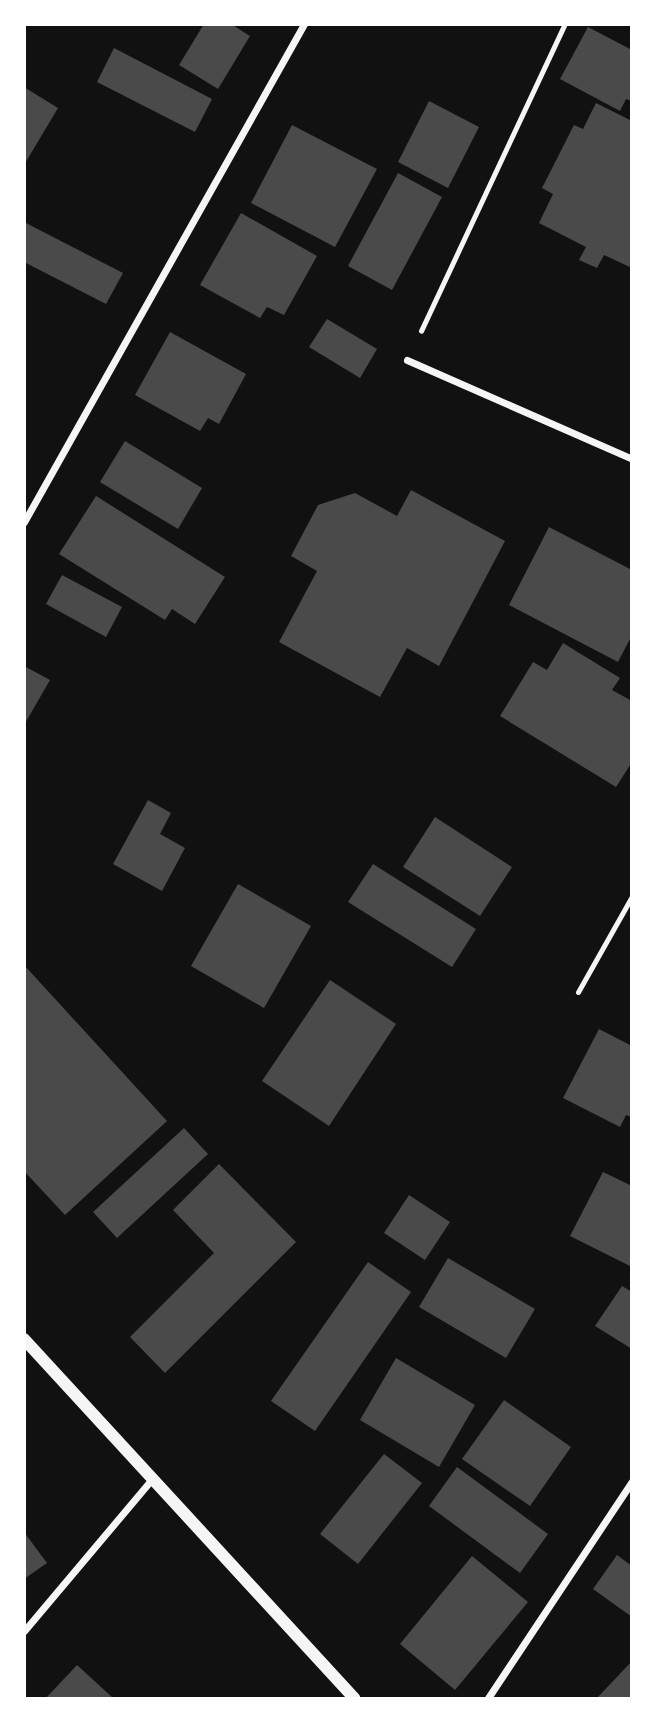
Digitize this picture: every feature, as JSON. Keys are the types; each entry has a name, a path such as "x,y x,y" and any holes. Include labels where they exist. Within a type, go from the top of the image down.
{"street":[{"path":"24,522 304,24"},
{"path":"407,360 632,459"},
{"path":"24,1339 354,1699"},
{"path":"24,1631 153,1478"},
{"path":"488,1699 632,1481"}],"lane":[{"path":"579,992 632,895"}],"path":[{"path":"407,360 565,24"}],"building":[{"path":"204,24 231,24 250,36 218,89 179,65"},
{"path":"588,27 632,50 632,101 626,99 620,111 560,79"},
{"path":"114,48 212,99 195,132 97,82"},
{"path":"24,87 58,108 24,165"},
{"path":"429,101 479,127 448,188 398,162"},
{"path":"596,103 632,121 632,268 604,255 597,268 579,260 586,247 539,223 553,194 542,188 574,125 583,129"},
{"path":"292,125 377,169 335,247 251,203"},
{"path":"398,173 442,197 392,290 348,266"},
{"path":"241,213 317,256 284,315 267,307 260,318 200,285"},
{"path":"24,222 123,273 106,304 24,262"},
{"path":"327,319 377,349 360,378 309,347"},
{"path":"170,332 246,374 219,424 208,418 200,431 135,395"},
{"path":"125,441 202,488 178,529 100,482"},
{"path":"411,490 505,541 439,666 407,648 380,697 279,642 317,571 291,556 318,505 355,493 397,516"},
{"path":"96,496 225,577 195,624 172,609 165,620 59,554"},
{"path":"549,527 632,570 632,635 618,662 509,605"},
{"path":"62,575 122,607 106,637 46,604"},
{"path":"563,643 620,678 612,690 632,701 632,762 616,787 500,716 533,662 547,670"},
{"path":"24,666 50,680 24,725"},
{"path":"148,800 171,813 160,834 185,848 162,891 113,864"},
{"path":"435,817 512,867 480,916 403,867"},
{"path":"373,864 476,929 452,967 348,902"},
{"path":"238,884 311,926 264,1008 191,966"},
{"path":"24,965 167,1121 65,1215 24,1171"},
{"path":"330,980 396,1024 329,1126 262,1081"},
{"path":"599,1029 632,1046 632,1117 626,1115 620,1127 563,1098"},
{"path":"184,1128 208,1154 117,1238 93,1212"},
{"path":"219,1164 296,1242 165,1373 130,1337 214,1253 173,1210"},
{"path":"603,1172 632,1186 632,1267 570,1236"},
{"path":"409,1195 450,1222 425,1260 384,1233"},
{"path":"448,1258 535,1309 506,1358 419,1307"},
{"path":"368,1262 411,1292 315,1431 271,1401"},
{"path":"622,1286 632,1292 632,1349 595,1326"},
{"path":"396,1358 475,1405 439,1467 360,1420"},
{"path":"504,1400 571,1447 530,1506 462,1459"},
{"path":"384,1454 422,1483 358,1564 320,1534"},
{"path":"457,1467 548,1534 520,1573 429,1506"},
{"path":"24,1532 47,1563 24,1579"},
{"path":"617,1555 632,1566 632,1617 593,1589"},
{"path":"472,1556 528,1602 455,1690 400,1644"},
{"path":"632,1661 632,1698 597,1698"},
{"path":"77,1665 113,1698 46,1698"}]}
